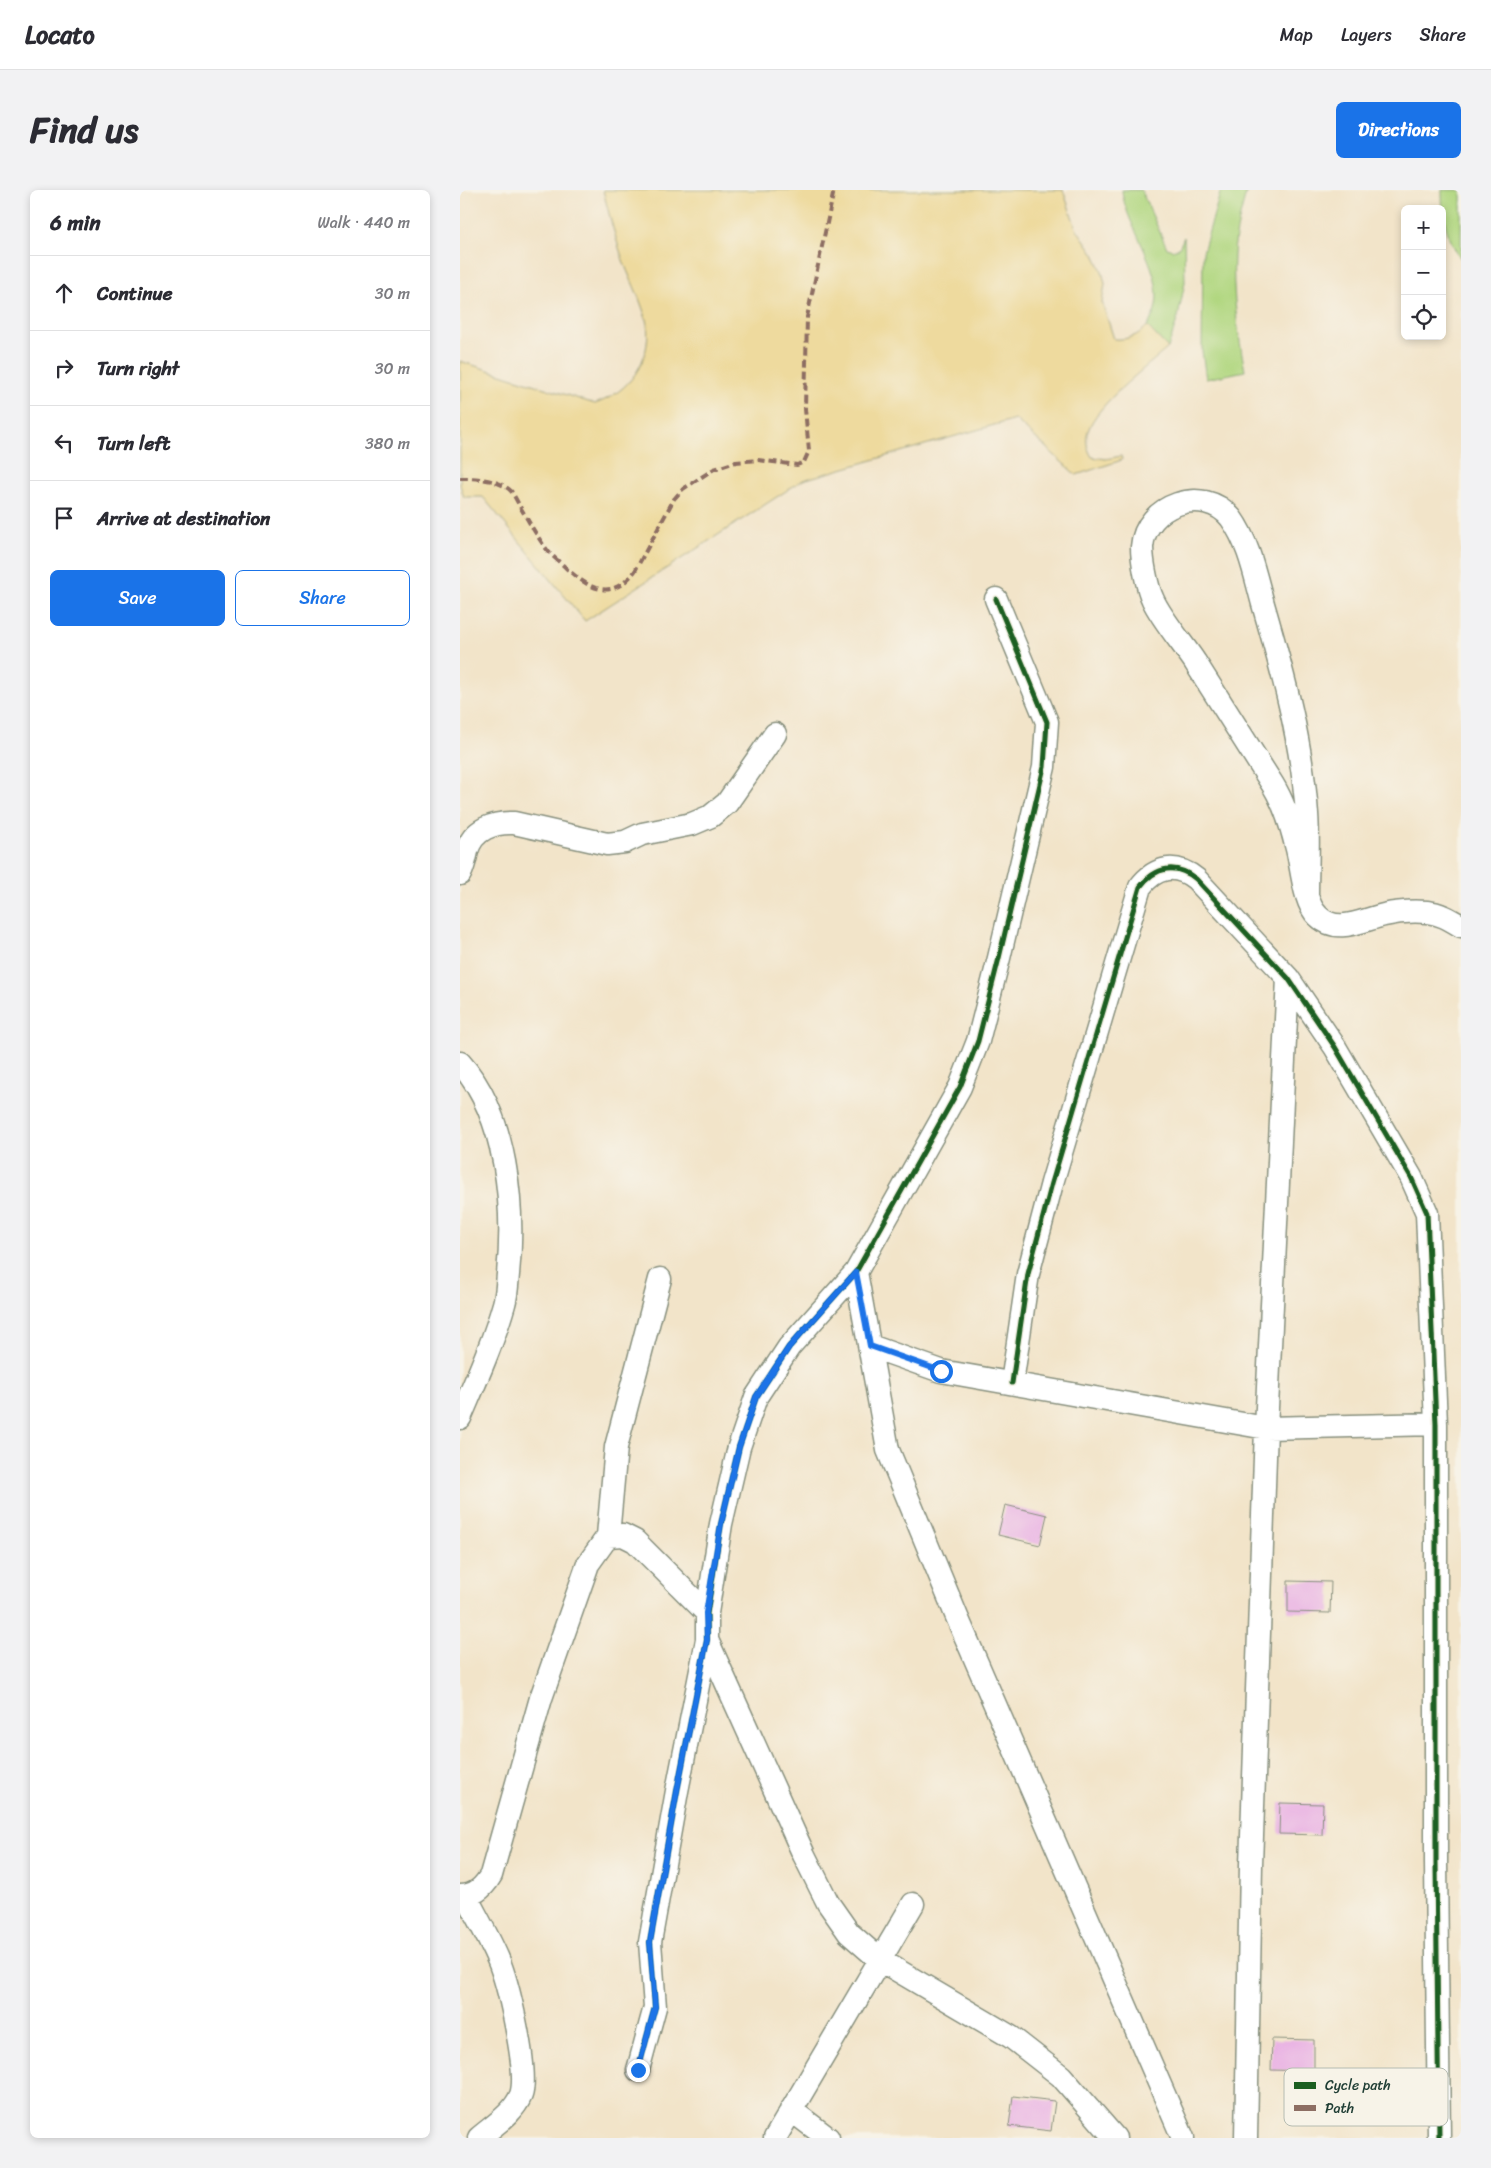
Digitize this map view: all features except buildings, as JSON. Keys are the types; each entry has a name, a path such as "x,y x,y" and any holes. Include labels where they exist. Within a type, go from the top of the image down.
{"street":[{"path":"1307,895 1307,814 1293,712 1247,547 1230,517 1217,507 1202,501 1185,501 1170,506 1156,516 1147,530 1142,546 1143,562 1152,599 1221,701 1280,796 1296,844 1307,895 1310,906 1317,916 1326,923 1338,926 1349,925 1386,914 1429,912 1447,917 1461,926"},
{"path":"638,2070 655,2007 650,1942 707,1640 706,1613 721,1524 739,1447 756,1397 789,1347 856,1272 960,1088 978,1041 1044,767 1047,722 996,599"},
{"path":"460,874 466,863 467,851 472,840 480,831 502,822 607,844 625,842 642,834 692,824 710,816 727,803 776,734"},
{"path":"1012,1383 1028,1274 1052,1183 1140,887 1156,871 1166,868 1178,868 1188,872 1196,879 1288,978 1335,1047 1411,1177 1427,1213 1436,1424 1436,1862 1439,2068"},
{"path":"1246,2138 1251,1865 1266,1428 1288,978"},
{"path":"460,1064 469,1073 491,1114 504,1163 510,1211 510,1255 504,1302 489,1348 460,1418"},
{"path":"856,1272 888,1450 961,1626 1183,2138"},
{"path":"479,2138 514,2108 521,2094 524,2078 513,2015 500,1964 463,1896 481,1888 491,1875 542,1698 588,1564 608,1536 616,1447 660,1280"},
{"path":"870,1346 941,1371 1266,1428 1436,1424"},
{"path":"608,1536 623,1535 635,1541 706,1613"},
{"path":"707,1640 828,1903 849,1933 880,1960 1011,2037 1061,2076 1115,2138"},
{"path":"774,2138 913,1904"},
{"path":"791,2110 828,2138"}],"green space":[{"path":"1122,190 1141,190 1167,248 1172,250 1179,248 1184,237 1185,282 1178,317 1168,348 1147,326 1155,310 1157,293 1154,275 1125,206"},
{"path":"1221,190 1247,190 1237,230 1234,270 1236,313 1245,371 1206,379 1202,351 1203,252"},
{"path":"1442,190 1461,190 1461,259 1448,234 1446,205 1443,205"}],"sand":[{"path":"603,190 1063,190 1076,228 1094,254 1102,271 1105,284 1102,302 1114,339 1132,337 1147,326 1168,348 1111,398 1093,421 1088,431 1087,444 1092,457 1106,459 1121,456 1122,460 1076,475 1015,419 803,480 585,621 483,497 464,497 460,485 460,361 595,404 618,392 628,383 642,362 646,350 648,338 647,324 621,254"}],"marked path":[{"path":"460,478 487,480 506,487 511,491 536,534 552,556 593,587 610,589 618,586 635,571 674,499 683,489 714,469 736,462 758,460 797,465 804,462 809,451 805,409 807,317 834,190"}],"cycle path":[{"path":"638,2070 655,2007 650,1942 707,1640 707,1613 721,1524 739,1447 756,1397 789,1347 856,1272 960,1087 978,1041 999,958 1044,767 1047,722 996,599"},
{"path":"1012,1383 1028,1274 1052,1183 1140,887 1159,871 1166,869 1181,871 1196,879 1288,978 1335,1047 1411,1177 1427,1213 1436,1424 1436,1862 1438,2068"},
{"path":"1439,2126 1439,2138"}],"route":[{"path":"638,2070 655,2007 650,1942 707,1640 706,1613 721,1524 739,1447 756,1397 789,1347 856,1272 870,1346 941,1371"}]}
